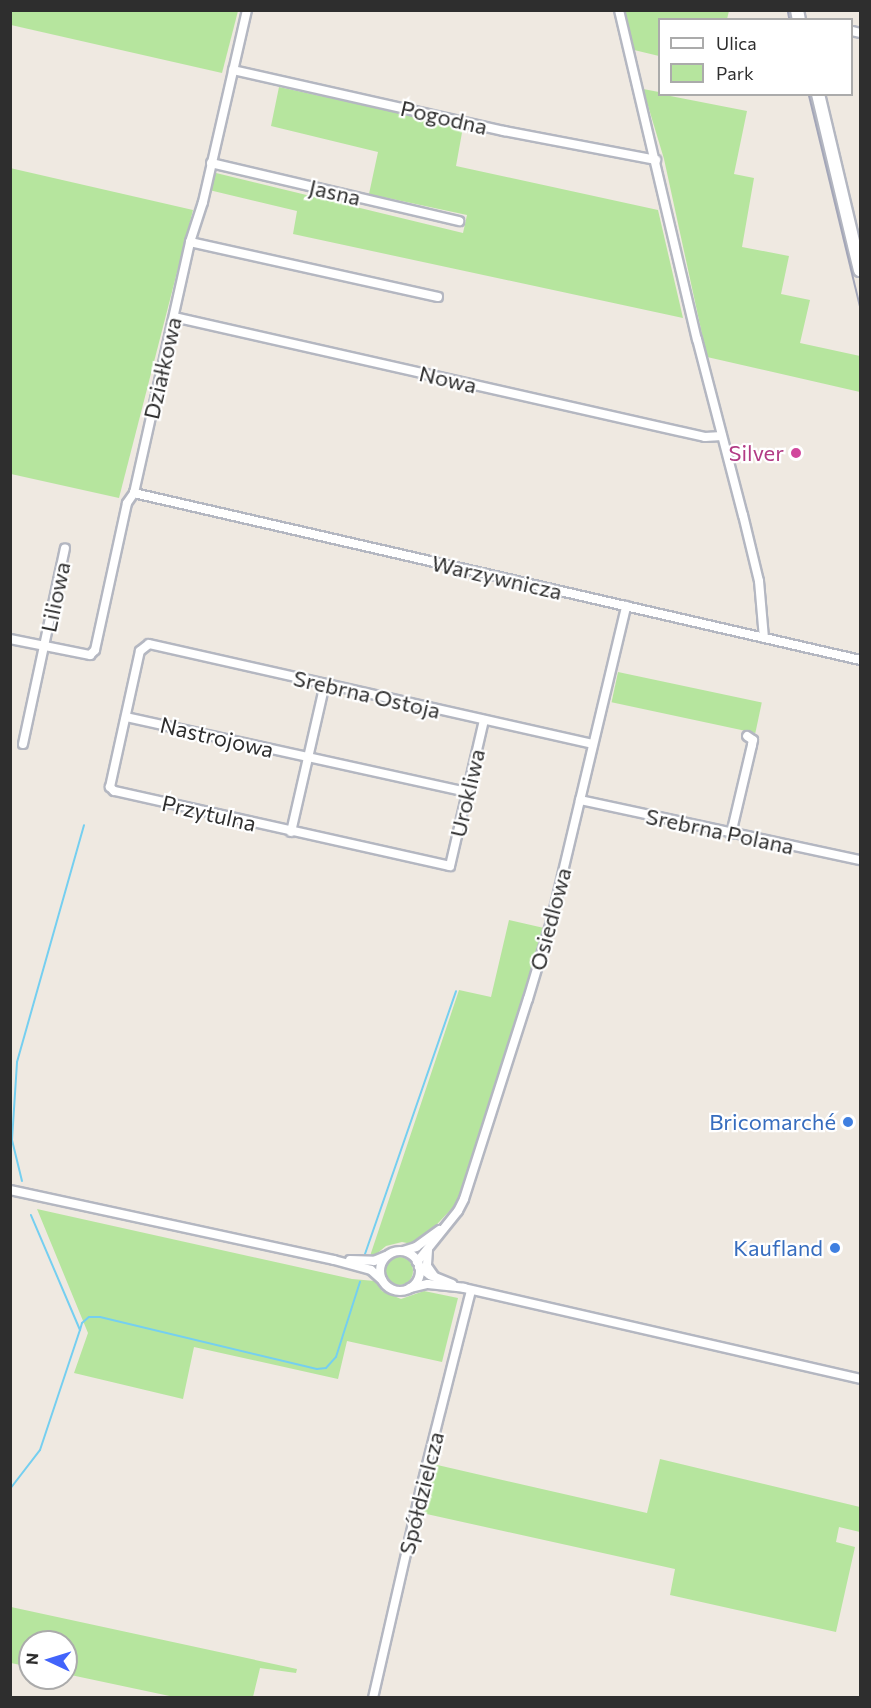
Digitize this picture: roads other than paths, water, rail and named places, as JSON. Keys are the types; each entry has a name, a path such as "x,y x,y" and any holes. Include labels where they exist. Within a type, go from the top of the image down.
{"main road":[{"path":"818,96 861,270"}],"street":[{"name":"Działkowa","path":"44,646 93,654 127,503 134,493 189,242 211,164 247,10"},
{"path":"619,10 697,339 759,581 764,639"},
{"name":"Pogodna","path":"233,69 504,131 656,160"},
{"name":"Jasna","path":"211,164 459,220"},
{"path":"189,242 438,297"},
{"name":"Nowa","path":"174,316 705,437 722,436"},
{"name":"Warzywnicza","path":"134,493 861,660"},
{"name":"Liliowa","path":"23,744 65,548"},
{"name":"Osiedlowa","path":"418,1264 460,1207 467,1192 552,922 626,606"},
{"path":"10,639 44,646"},
{"name":"Srebrna Ostoja","path":"142,647 149,644 593,744"},
{"name":"Przytulna","path":"142,647 110,787 112,790 450,866"},
{"path":"291,832 325,684"},
{"name":"Nastrojowa","path":"126,717 467,792"},
{"name":"Urokliwa","path":"450,866 484,720"},
{"path":"731,834 753,740 747,736"},
{"name":"Srebrna Polana","path":"580,800 860,860"},
{"path":"10,1190 334,1260 371,1270 394,1290 428,1284 468,1289 861,1379"},
{"name":"Osiedlowa","path":"403,1251 417,1247 448,1222"},
{"path":"428,1250 427,1266 434,1276"},
{"path":"334,1260 374,1261 403,1251 434,1276 468,1289"},
{"path":"382,1280 382,1264 389,1254"},
{"path":"410,1288 417,1280 418,1264"},
{"name":"Spółdzielcza","path":"373,1698 468,1289"}],"waterway":[{"path":"22,1181 12,1140 17,1062 84,825"},
{"path":"365,1254 456,991"},
{"path":"10,1489 40,1450 80,1330 31,1215"},
{"path":"80,1330 82,1323 89,1317 100,1317 317,1369 326,1368 336,1357 360,1282"}],"tram line":[{"path":"788,10 790,18"},
{"path":"809,96 860,305"}],"place":[{"name":"Silver","path":"796,453"},
{"name":"Bricomarché","path":"848,1122"},
{"name":"Kaufland","path":"835,1248"}]}
